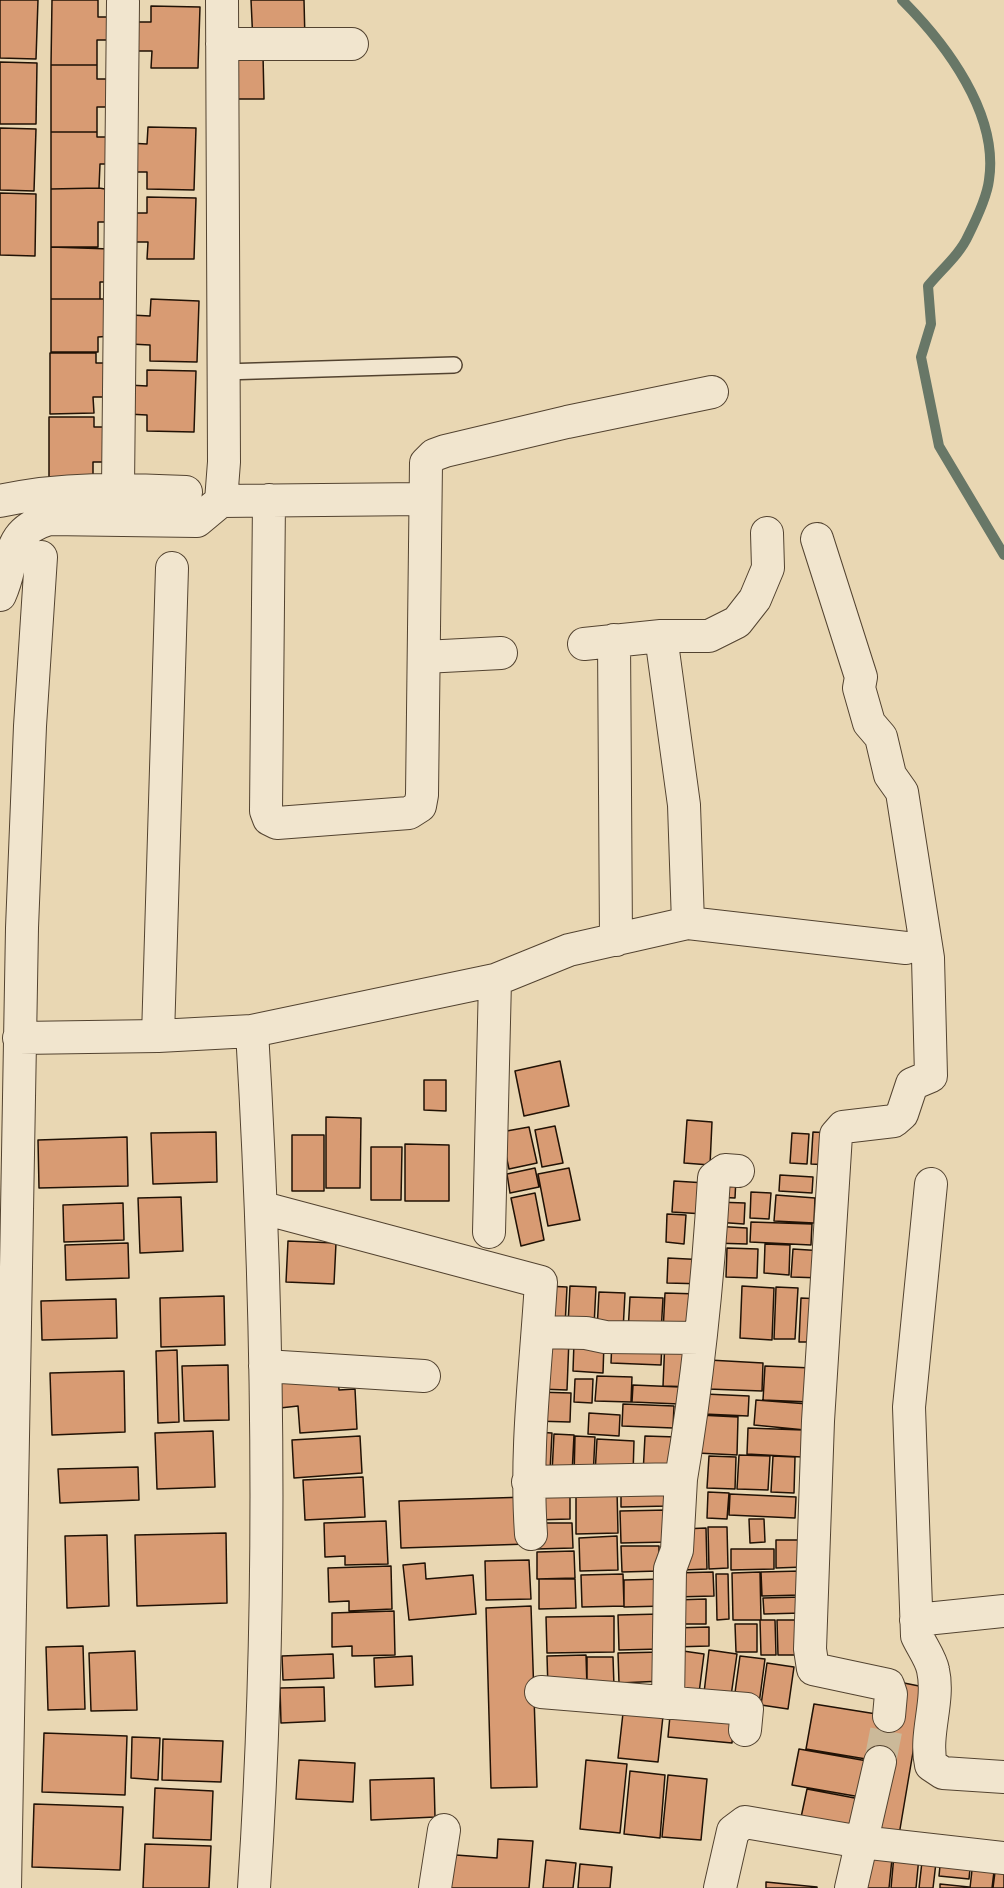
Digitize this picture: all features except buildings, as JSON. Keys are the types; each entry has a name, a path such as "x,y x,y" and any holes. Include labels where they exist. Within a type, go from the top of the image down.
{"street":[{"path":"221,501 222,0"},
{"path":"118,488 123,2"},
{"path":"222,45 352,44"},
{"path":"269,500 266,811 269,819 277,823 409,813 420,806 423,795 426,463 444,450 712,392"},
{"path":"0,501 23,496 118,488 186,492"},
{"path":"0,595 15,540 31,525 49,519 197,521 221,501 424,499"},
{"path":"615,939 599,642 662,636 709,636 736,622 755,599 768,568 767,533"},
{"path":"817,539 861,677 859,688 869,723 881,737 890,775 902,792 928,958 931,1076 912,1084 902,1114 894,1121 843,1127 836,1135 818,1421 810,1649 813,1669 888,1685 891,1694 889,1716"},
{"path":"4,1888 9,1242 20,1038 11,929 30,726 41,557"},
{"path":"158,1036 172,568"},
{"path":"662,636 684,805 688,923"},
{"path":"424,657 501,653"},
{"path":"20,1038 158,1036 252,1031 495,980 569,950 688,923 906,948"},
{"path":"489,1232 495,980"},
{"path":"252,1031 263,1208 265,1366 263,1736 254,1888"},
{"path":"668,1703 670,1569 677,1550 681,1479 697,1384 700,1338 708,1287 714,1178 725,1170 738,1171"},
{"path":"931,1184 909,1407 917,1636 933,1668 935,1684 929,1753 931,1765 944,1773 1004,1777"},
{"path":"263,1208 541,1282 532,1388 528,1482 531,1534"},
{"path":"538,1332 586,1333 605,1337 700,1338"},
{"path":"265,1366 424,1376"},
{"path":"528,1482 681,1479"},
{"path":"916,1620 1004,1611"},
{"path":"540,1692 747,1709 745,1730"},
{"path":"851,1888 880,1762"},
{"path":"720,1888 733,1831 746,1822 861,1842 1004,1858"},
{"path":"435,1888 444,1830"}],"lane":[{"path":"223,372 454,365"}],"waterway":[{"path":"902,0 936,37 952,59 966,82 986,130 990,155 986,194 965,243 928,286 931,324 921,357 939,446 1004,555"}],"tunnel":[{"path":"880,1762 889,1716"}]}
